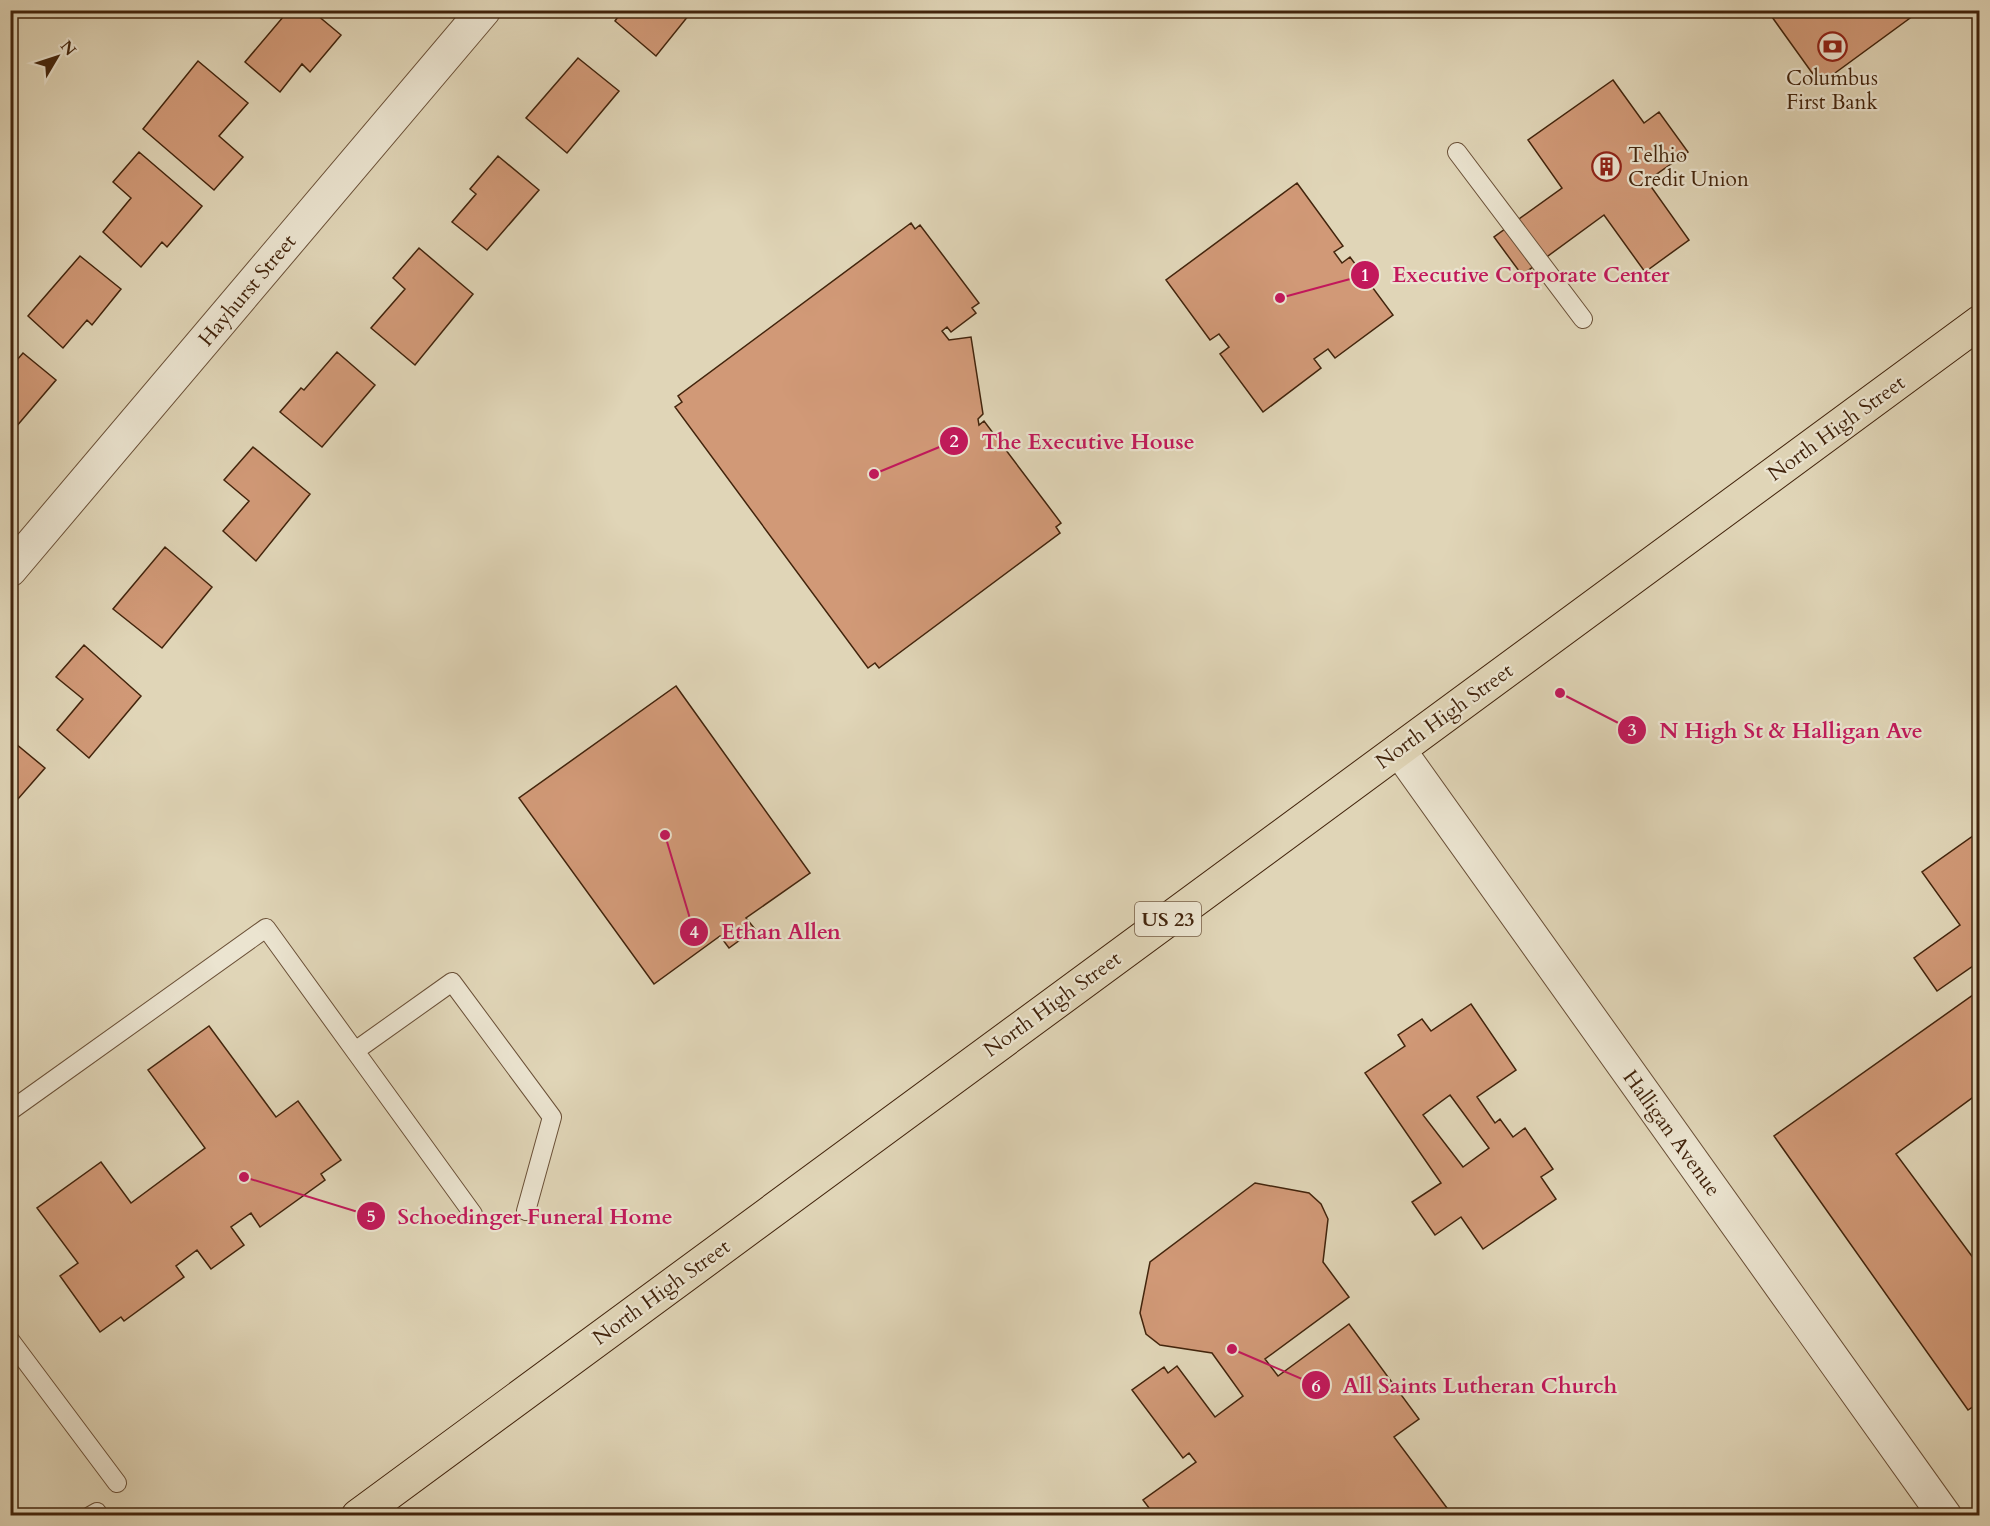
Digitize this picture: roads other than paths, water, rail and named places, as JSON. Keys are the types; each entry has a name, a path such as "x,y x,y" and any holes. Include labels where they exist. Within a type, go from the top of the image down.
{"main road":[{"name":"North High Street","path":"358,1515 1980,322"}],"street":[{"name":"Hayhurst Street","path":"10,570 484,10"},
{"name":"Halligan Avenue","path":"1399,750 1946,1515"}],"lane":[{"path":"1457,152 1583,320"},
{"path":"10,1111 266,928 473,1214"},
{"path":"355,1052 452,982 552,1117 526,1211"},
{"path":"10,1340 117,1483"}],"place":[{"name":"Columbus First Bank","path":"1832,47"},
{"name":"Telhio Credit Union","path":"1607,167"},
{"name":"Executive Corporate Center","path":"1280,298"},
{"name":"The Executive House","path":"874,474"},
{"name":"N High St & Halligan Ave","path":"1560,693"},
{"name":"Ethan Allen","path":"665,835"},
{"name":"Schoedinger Funeral Home","path":"244,1177"},
{"name":"All Saints Lutheran Church","path":"1232,1349"}]}
